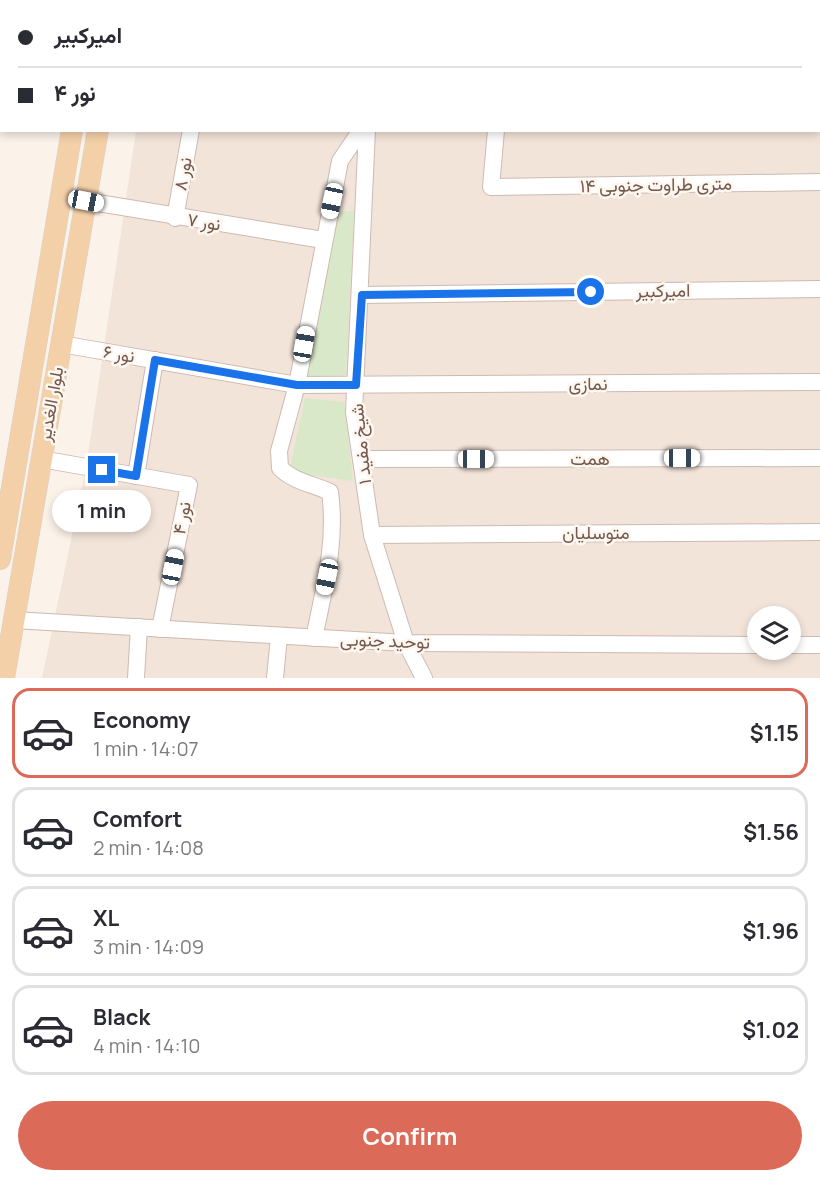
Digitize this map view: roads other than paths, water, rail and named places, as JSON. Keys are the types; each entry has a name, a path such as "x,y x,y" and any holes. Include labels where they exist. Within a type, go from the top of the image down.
{"main road":[{"name":"بلوار الغدیر","path":"0,559 72,132"},
{"name":"بلوار الغدیر","path":"4,678 98,132"}],"street":[{"name":"نور ۸","path":"175,218 191,132"},
{"path":"314,638 331,557 333,515 330,492 310,482 290,479 280,468 279,451 297,385 323,240 340,161 361,132"},
{"name":"شیخ مفید ۱","path":"367,132 362,295 354,412 372,535 406,643 424,678"},
{"name":"۱۴ متری طراوت جنوبی","path":"496,132 491,187 820,182"},
{"name":"نور ۷","path":"86,201 175,218 323,240"},
{"name":"امیرکبیر","path":"362,295 820,289"},
{"name":"نور ۶","path":"61,344 297,385 356,385"},
{"path":"136,476 155,360"},
{"name":"نمازی","path":"356,385 820,382"},
{"name":"همت","path":"361,459 820,458"},
{"name":"نور ۴","path":"41,459 189,485 160,628"},
{"name":"متوسلیان","path":"372,535 820,532"},
{"name":"توحید جنوبی","path":"14,620 406,643 747,645"},
{"path":"136,678 139,627"},
{"path":"275,678 279,636"},
{"path":"801,645 820,645"}]}
